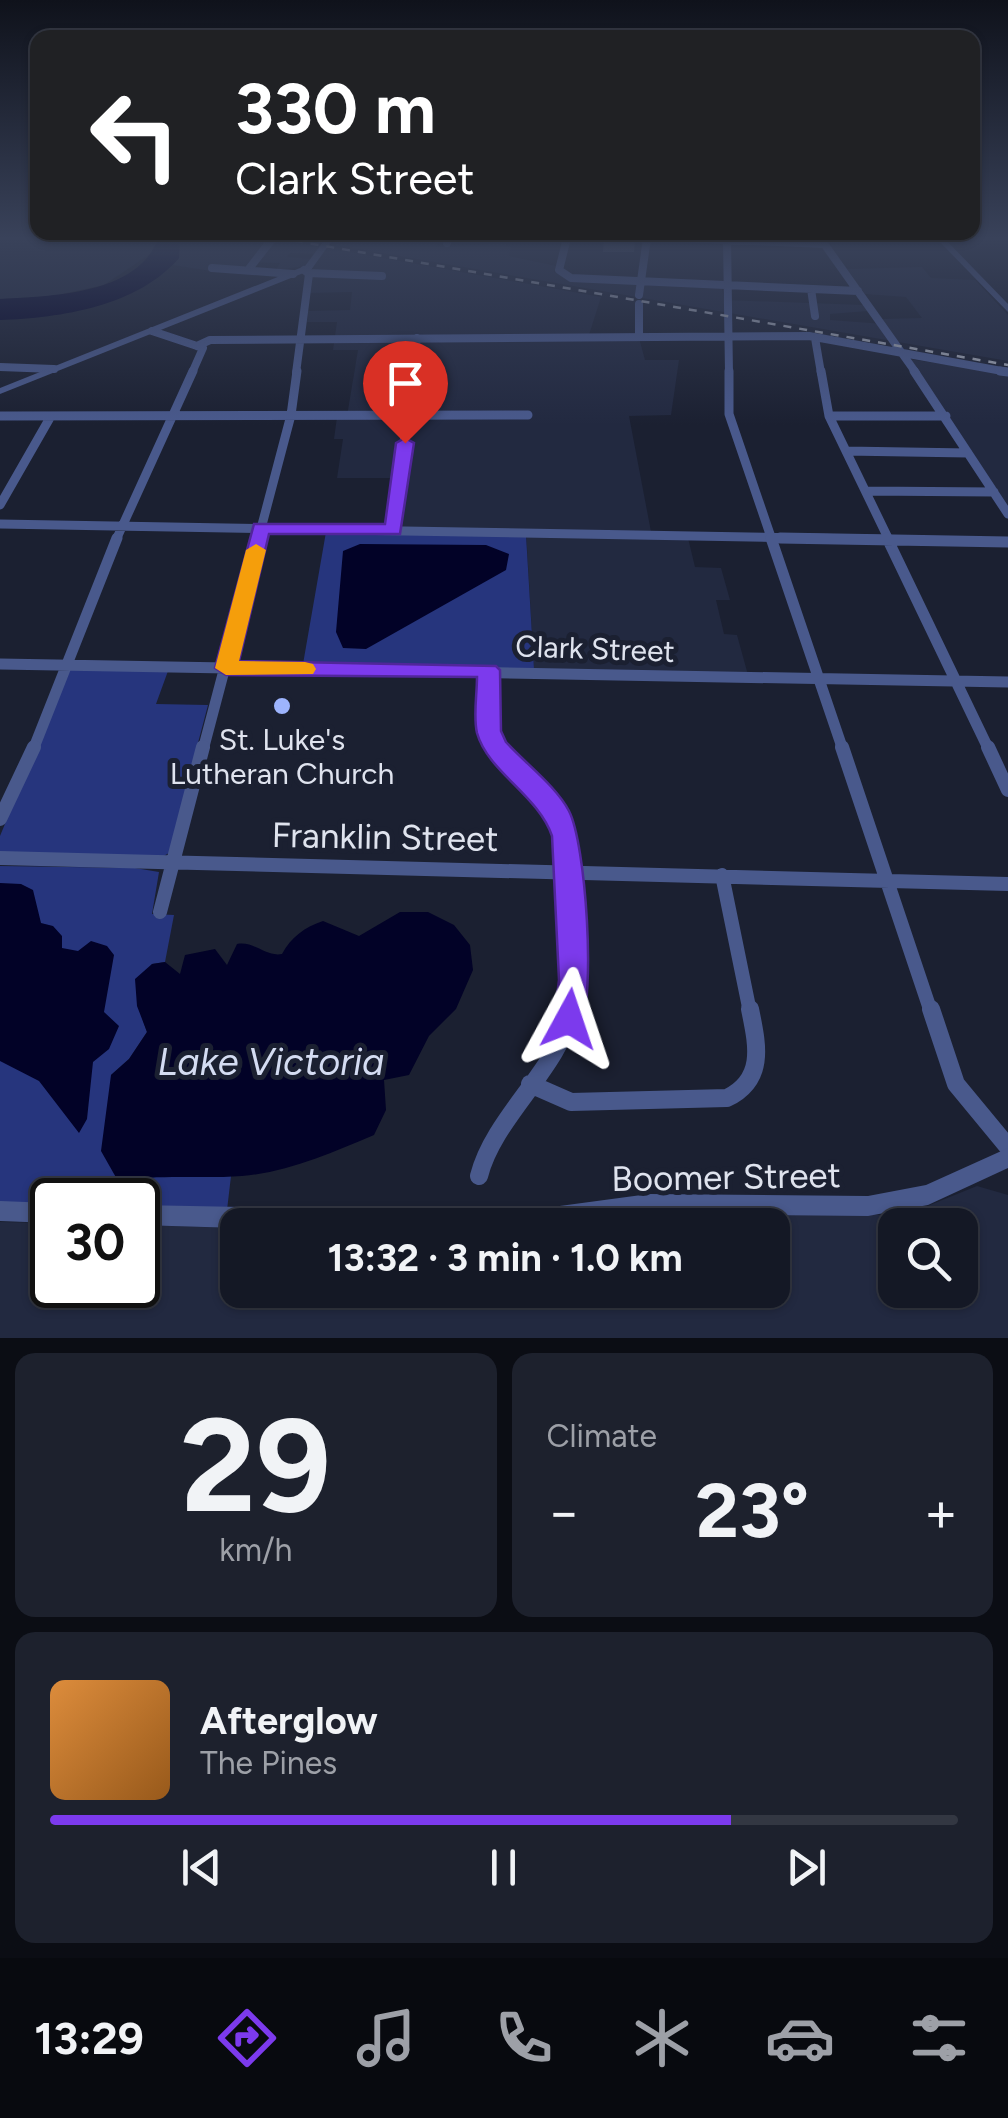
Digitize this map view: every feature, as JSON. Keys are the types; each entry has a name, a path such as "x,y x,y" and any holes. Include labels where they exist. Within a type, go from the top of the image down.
{"street":[{"path":"0,391 231,300"},
{"path":"160,912 291,415 302,339 302,300"},
{"path":"639,300 639,336"},
{"path":"727,300 729,414 956,1084 1008,1147"},
{"path":"813,300 816,316"},
{"path":"864,300 946,416 1008,514"},
{"path":"0,820 122,526 203,348 152,332"},
{"path":"394,530 417,338"},
{"path":"197,346 210,340 814,338 1008,372"},
{"path":"814,338 829,416 1008,790"},
{"path":"0,367 54,370"},
{"path":"0,416 528,415"},
{"path":"0,504 51,416"},
{"path":"829,416 946,416"},
{"path":"846,452 968,453"},
{"path":"866,492 994,492"},
{"path":"0,524 1008,542"},
{"name":"Clark Street","path":"0,664 1008,682"},
{"path":"479,1176 485,1152 560,1040 573,1001 565,836 557,813 495,746 488,731 488,670"},
{"name":"Franklin Street","path":"0,858 1008,884"},
{"path":"530,1084 571,1102 718,1101 749,1084 758,1062 758,1050 722,875"},
{"name":"Boomer Street","path":"160,1215 515,1223 649,1204 868,1206 928,1196 1008,1158"},
{"path":"0,1211 30,1212"}],"shaded area":[{"path":"351,300 600,300 589,335 639,338 645,360 679,360 671,415 629,416 652,537 688,538 695,567 721,568 730,600 716,600 724,634 737,635 748,675 534,669 526,530 402,527 405,478 337,478 343,439 334,439 337,417 347,416 358,350 333,350 337,322 307,322 308,311 350,310"},
{"path":"657,300 864,305 868,311 830,314 830,320 884,324 882,319 922,318 909,300 994,300 1008,315 1008,361"},
{"path":"909,359 1008,374 1008,507"},
{"path":"326,532 526,535 534,669 303,664"},
{"path":"69,670 168,671 156,704 208,705 169,853 160,858 0,853 0,836"},
{"path":"0,866 135,868 159,872 152,914 174,915 165,962 152,964 141,990 139,1004 147,1032 129,1059 111,1075 119,1178 30,1178 30,1202 0,1203"},
{"path":"182,1174 231,1176 227,1208 160,1208 160,1178 146,1178"},
{"path":"977,1186 1008,1195 1008,1338 0,1338 0,1222 30,1223 30,1308 160,1308 160,1226 220,1227 220,1308 790,1308 790,1215 878,1215 878,1308 978,1308 978,1208 919,1208"}],"water":[{"path":"0,300 113,300 73,312 0,320"},
{"path":"360,544 486,545 509,554 506,570 366,649 343,648 336,632 343,551"},
{"path":"0,883 21,884 33,890 41,923 53,926 62,936 62,948 78,951 91,941 107,946 114,955 104,1012 119,1026 109,1049 93,1062 87,1119 79,1133 39,1081 0,1061"},
{"name":"Lake Victoria","path":"400,912 428,912 454,925 470,945 473,970 456,1009 429,1036 409,1075 384,1080 386,1110 374,1135 310,1161 259,1174 116,1178 101,1151 111,1075 129,1059 147,1032 137,1006 135,979 152,964 165,962 180,974 185,955 215,949 227,965 237,944 282,954 299,933 323,921 359,936"}],"railway":[{"path":"637,300 1008,365"}],"slow traffic":[{"path":"256,550 226,668 305,669"}],"place":[{"name":"St. Luke's Lutheran Church","path":"282,706"}],"route":[{"path":"405,443 394,530 261,528 226,668 488,670 488,731 495,746 557,813 565,836 574,980 569,1019"}]}
